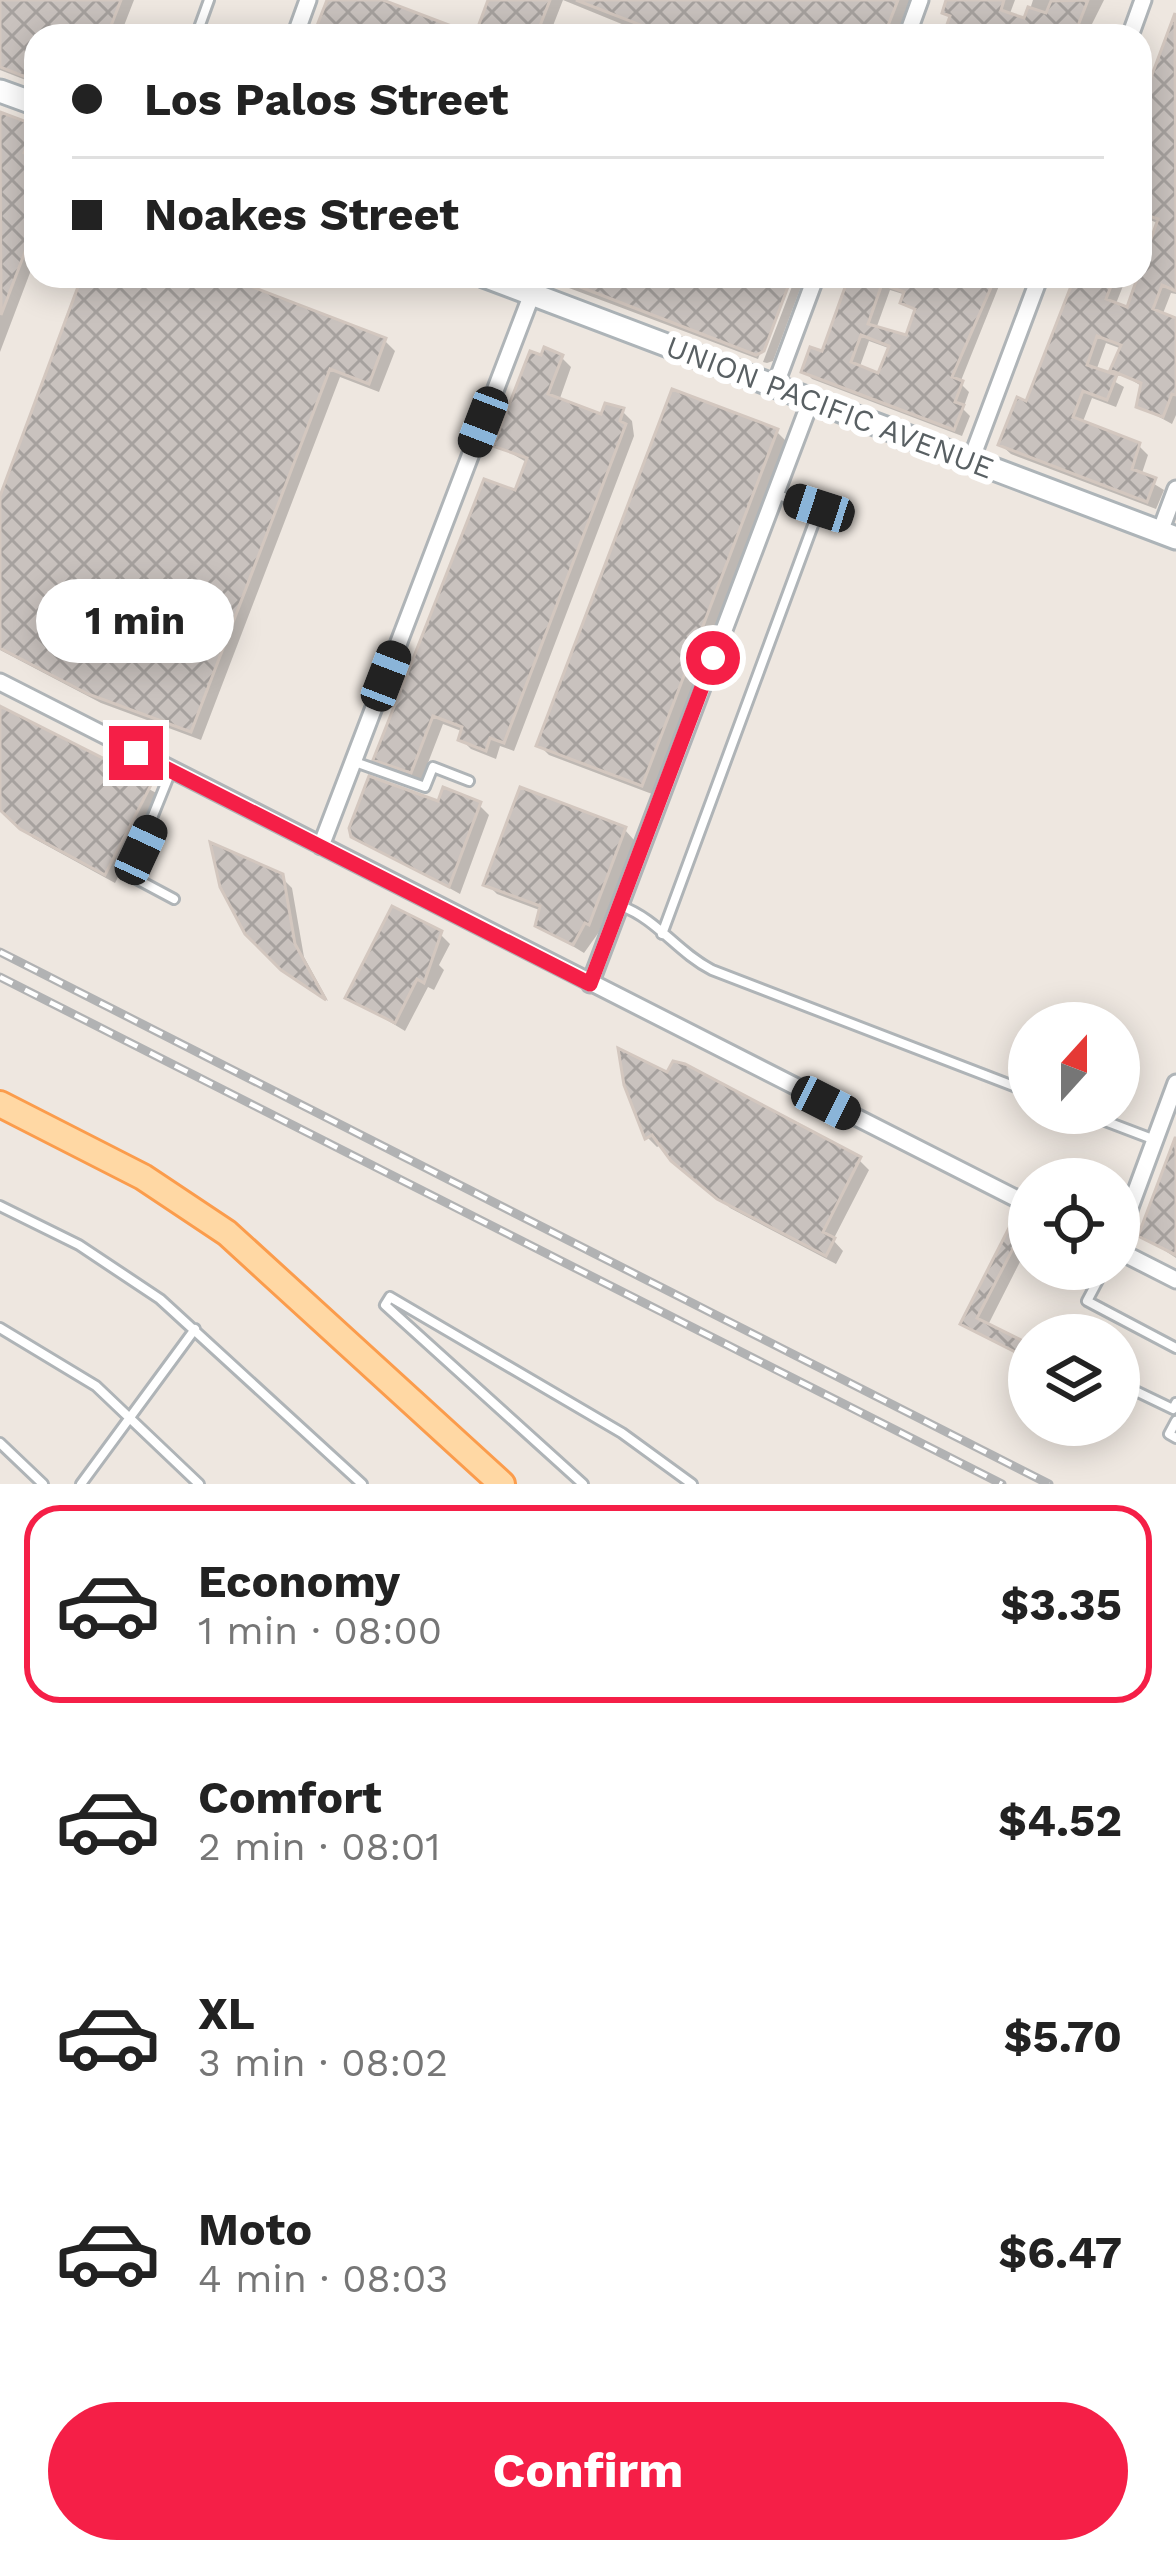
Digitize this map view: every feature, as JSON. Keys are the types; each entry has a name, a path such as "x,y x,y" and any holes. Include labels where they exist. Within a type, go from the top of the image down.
{"main road":[{"path":"0,1104 143,1177 227,1233 502,1484"}],"street":[{"name":"UNION PACIFIC AVENUE","path":"516,288 1168,535"},
{"path":"775,386 812,288"},
{"path":"971,460 1036,288"},
{"path":"321,846 532,294"},
{"path":"590,984 811,400"},
{"path":"1168,535 1176,489"},
{"path":"0,682 1008,1194"},
{"path":"1140,1180 1176,1083"},
{"path":"1140,1261 1176,1280"}],"lane":[{"path":"662,934 819,508 776,494"},
{"path":"353,761 424,788 433,767 469,781"},
{"path":"171,771 130,875 174,899"},
{"path":"620,905 645,914 683,955 712,970 1008,1084"},
{"path":"1139,1134 1155,1140"},
{"path":"0,1206 119,1270 195,1329 362,1484"},
{"path":"1093,1290 1087,1301 1176,1348"},
{"path":"583,1484 385,1305 390,1297 622,1433 692,1484"},
{"path":"0,1328 67,1365 199,1484"},
{"path":"81,1484 195,1329"},
{"path":"1140,1393 1173,1409 1176,1403"},
{"path":"1176,1421 1169,1434 1176,1438"},
{"path":"0,1443 44,1484"}],"building":[{"path":"0,0 121,0 112,24 24,24 24,76 0,67"},
{"path":"327,0 383,0 446,24 318,24"},
{"path":"488,0 550,0 541,24 479,24"},
{"path":"576,0 898,0 889,24 638,24"},
{"path":"946,0 1004,0 1001,10 1024,18 1028,7 1046,13 1051,1 1088,0 1079,24 947,24 950,16 942,13"},
{"path":"1175,13 1176,291 1162,285 1153,309 1176,318 1176,395 1172,394 1163,417 1136,407 1141,383 1110,370 1121,345 1097,336 1087,365 1117,375 1107,400 1083,391 1073,417 1140,443 1132,469 1156,478 1147,502 998,445 1017,397 1026,401 1070,288 1110,288 1106,299 1127,307 1134,288 1152,288 1152,236 1158,219 1152,217 1152,75"},
{"path":"0,112 24,121 24,255 1,315"},
{"path":"78,288 255,288 386,338 369,384 330,369 191,732 88,694 0,648 0,496"},
{"path":"583,288 788,288 764,351 756,355"},
{"path":"845,288 881,288 868,324 906,335 915,309 900,303 904,292 893,288 991,288 952,377 963,381 955,402 964,405 954,430 801,372 810,347 822,351","holes":["861,335 889,346 878,373 851,362"]},
{"path":"544,347 563,355 548,394 601,414 605,403 624,408 620,421 626,424 504,743 490,738 486,751 458,740 462,727 433,716 411,773 373,760 484,479 515,490 527,458 493,446 530,351 541,355"},
{"path":"672,389 778,429 642,786 536,746"},
{"path":"0,706 152,783 105,875 20,829 0,810"},
{"path":"369,776 438,801 443,787 481,802 449,887 351,837 349,828"},
{"path":"520,787 626,827 589,925 585,923 573,945 535,926 540,906 483,885"},
{"path":"210,842 283,874 295,944 326,1000 281,970 245,934 220,887"},
{"path":"392,906 442,931 424,983 417,979 395,1023 345,998"},
{"path":"618,1048 667,1072 673,1061 685,1064 861,1157 823,1232 835,1238 826,1256 717,1199 671,1161 652,1135 645,1139 624,1085"},
{"path":"1176,1138 1176,1255 1140,1237"},
{"path":"1008,1230 1008,1258 977,1318 1008,1334 1008,1348 960,1324"}],"railway":[{"path":"0,952 1049,1484"},
{"path":"0,977 1002,1484"}],"route":[{"path":"136,753 590,984 713,658"}]}
